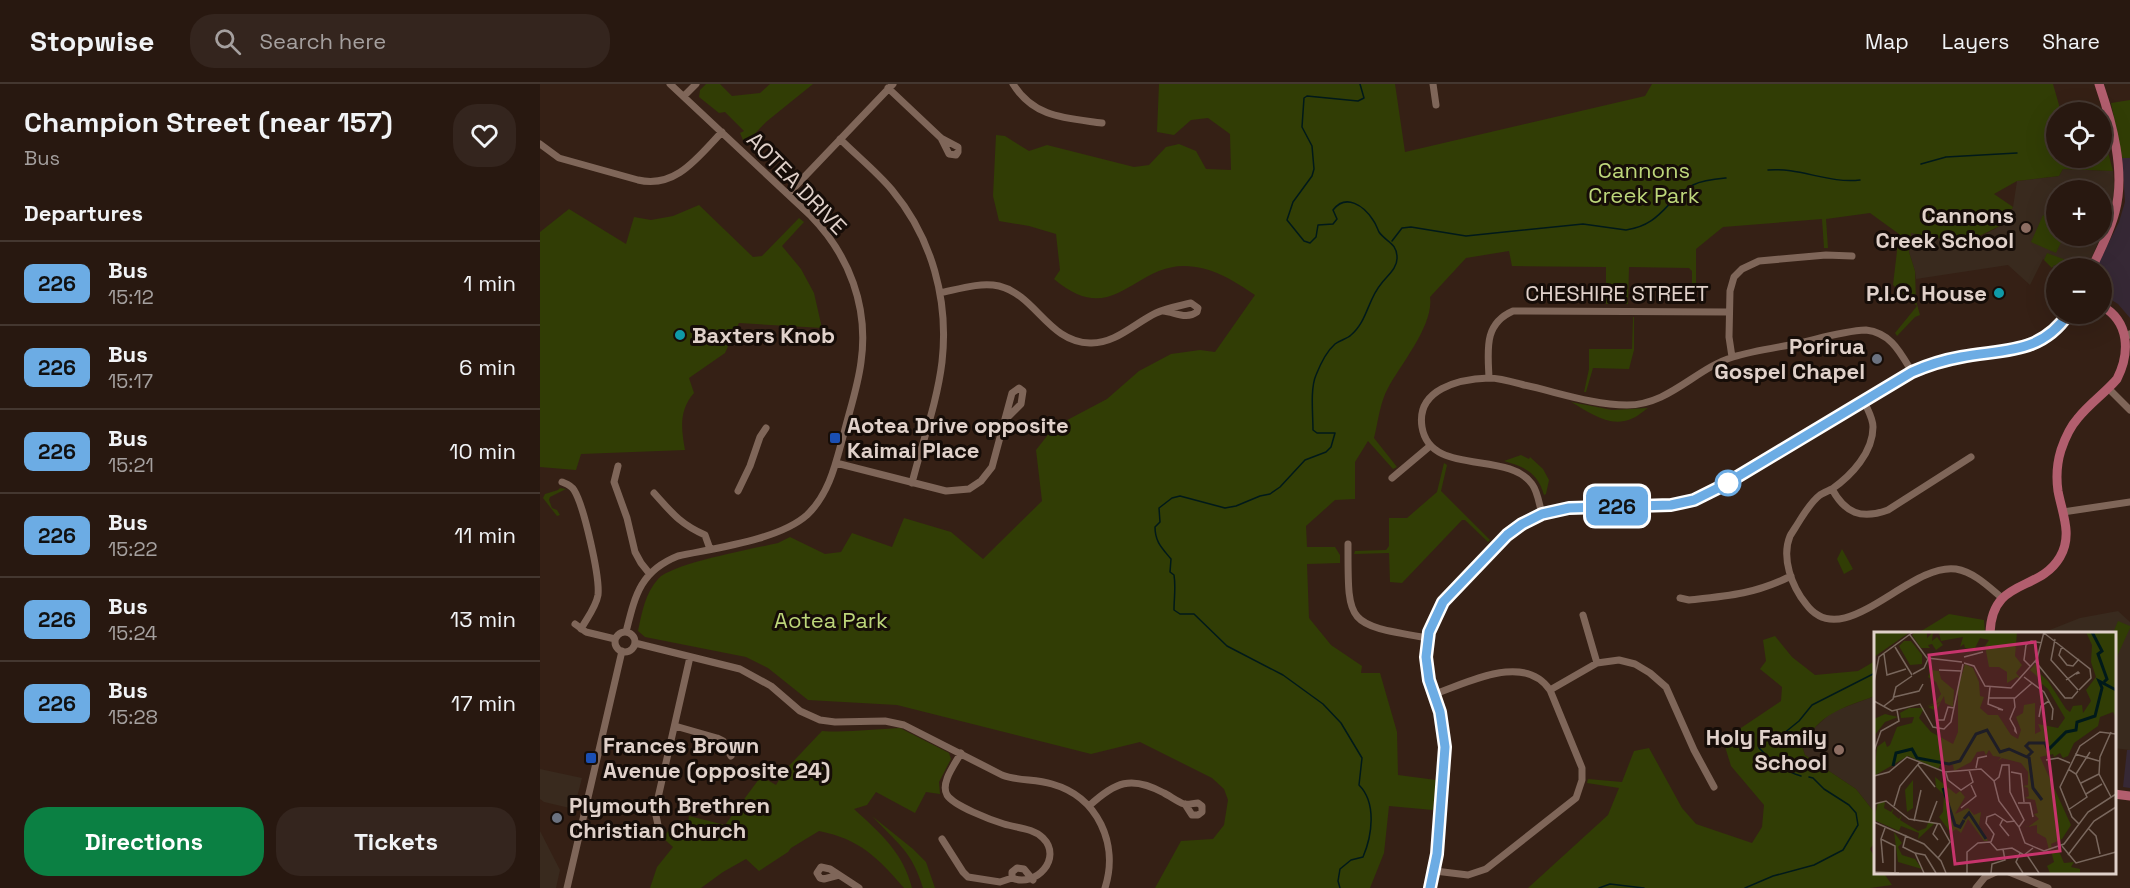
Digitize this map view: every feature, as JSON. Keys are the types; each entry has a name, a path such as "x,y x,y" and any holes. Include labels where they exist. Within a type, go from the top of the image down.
{"main road":[{"path":"2097,258 2111,226 2119,195 2116,158 2099,84"},
{"path":"1990,632 1992,620 2002,598 2017,587 2044,574 2058,562 2066,541 2066,526 2057,477 2057,467 2064,442 2077,418 2108,388 2125,367 2129,335 2112,313"},
{"path":"1430,888 1435,871 1445,747 1440,712 1427,668 1428,638 1439,608 1452,591 1516,528 1542,514 1569,508 1659,506 1694,500 1722,486 1912,372 1944,360 2030,345 2053,332 2060,324"},
{"path":"2115,795 2130,796"}],"street":[{"name":"AOTEA DRIVE","path":"649,573 671,559 777,533 800,520 813,508 824,494 836,464 861,363 863,336 861,312 852,277 841,254 822,228 670,84"},
{"path":"684,96 696,84"},
{"path":"1013,84 1024,99 1043,112 1102,123"},
{"path":"1433,84 1436,105"},
{"path":"788,194 891,86 941,138"},
{"path":"540,144 560,158 651,182 668,179 683,172 722,132"},
{"path":"840,139 880,177 905,207 927,248 940,293 944,331 942,364 912,483"},
{"path":"1732,357 1728,312 1730,291 1734,278 1749,264 1759,261 1826,255 1852,256"},
{"path":"940,293 987,285 1005,288 1024,300 1063,336 1092,343 1109,340 1163,311"},
{"name":"CHESHIRE STREET","path":"1489,378 1488,346 1491,332 1504,315 1512,311 1728,312"},
{"path":"1542,514 1532,484 1521,474 1448,456 1430,446 1424,437 1422,425 1424,406 1429,397 1446,386 1489,378 1606,403 1629,405 1659,399 1732,357 1866,330 1883,334 1890,339 1912,372"},
{"path":"2108,388 2130,410"},
{"path":"1864,401 1873,428 1862,461 1832,489 1819,496 1790,537 1786,555 1791,576 1808,608 1812,613 1827,619 1840,620 1854,617 1912,581 1943,569 1968,572 2002,598"},
{"path":"836,464 953,492 969,489 987,476 993,467 1006,419"},
{"path":"738,491 760,437 766,428"},
{"path":"1392,478 1430,446"},
{"path":"1832,489 1840,503 1850,511 1875,515 1888,510 1971,457"},
{"path":"618,466 614,483 627,518 635,552 649,573 638,591 626,632"},
{"path":"562,482 574,490 584,515 598,586 597,600 578,626 593,634 615,639"},
{"path":"654,493 686,527 705,535 710,549"},
{"path":"2063,512 2130,502"},
{"path":"1348,543 1348,594 1354,614 1373,628 1428,638"},
{"path":"1680,598 1689,600 1754,592 1791,576"},
{"path":"1583,615 1597,663"},
{"path":"626,632 634,637 635,643 630,650 622,651 616,646 615,639 621,633 626,632"},
{"path":"635,643 731,666 753,675 771,686 800,711 813,718 835,722 872,720 897,723 1008,777 1062,787 1078,796 1101,822 1108,843 1109,870 1105,888"},
{"path":"567,888 622,651"},
{"path":"658,825 655,812 690,657"},
{"path":"1550,690 1597,663 1619,660 1635,664 1666,687 1694,750 1714,787"},
{"path":"1434,694 1498,673 1522,671 1534,675 1545,682 1550,690 1582,768 1582,780 1576,798 1486,869 1468,874 1435,871"},
{"path":"675,726 723,741 731,756"},
{"path":"942,839 968,878 1000,882 1012,878 1020,881 1033,880 1043,874 1050,860 1048,846 1042,837 1028,830 990,819 955,802 946,793 945,783 961,753"},
{"path":"1089,806 1109,789 1131,782 1148,785 1185,804"},
{"path":"1012,878 1012,872 1021,868 1033,880"},
{"path":"1976,888 1985,877 1994,873"},
{"path":"2011,873 2048,888"},
{"path":"839,875 859,888"}],"shaded area":[{"path":"2122,158 2130,158 2130,318 2112,300 2112,258 2101,258 2107,246 2112,246 2112,236 2125,202"},
{"name":"Cannons Creek School","path":"2063,169 2113,171 2115,198 2112,208 2112,180 2046,180 2046,246 2097,246 2091,258 2046,258 2046,262 2043,259 2030,285 2008,265 1916,279 1909,252 1911,232 1965,243 1974,240 2004,224 2013,207 2017,181 2059,176"},
{"path":"2118,611 2130,622 2130,750 2115,748 2115,632 2045,632 2080,618"},
{"name":"Holy Family School","path":"1874,696 1874,812 1856,789 1805,755 1802,745 1810,732 1832,712"},
{"path":"2127,750 2130,750 2130,788 2123,787"},
{"path":"540,769 582,778 574,809 540,799"},
{"path":"540,831 560,870 556,888 540,888"}],"green space":[{"path":"706,84 720,84 732,96 760,93 770,84 813,84 766,122 746,143 740,133 744,131 725,112 719,113 699,97 700,90"},
{"path":"1159,84 1395,84 1405,152 1645,96 1652,84 2053,84 2058,102 2046,102 2046,168 2112,167 2113,171 2063,169 2059,176 2017,181 1994,194 2013,207 2004,224 1965,243 1911,233 1909,252 1915,271 1916,301 1920,315 1915,317 1897,336 1895,333 1917,306 1893,285 1899,234 1870,213 1826,219 1828,248 1824,248 1822,219 1723,227 1696,249 1696,304 1692,304 1692,271 1689,268 1629,267 1628,304 1606,304 1606,267 1512,266 1509,251 1466,258 1430,297 1430,308 1422,332 1383,399 1374,438 1397,467 1393,469 1368,441 1355,462 1355,499 1335,500 1306,526 1307,547 1335,547 1340,555 1340,563 1307,564 1309,618 1331,645 1362,666 1361,673 1380,673 1397,732 1398,775 1436,780 1433,810 1389,806 1384,853 1370,888 1155,888 1181,841 1213,839 1224,825 1228,800 1224,789 1212,778 1140,742 1091,754 897,705 808,700 768,668 746,657 645,637 638,631 650,591 658,579 666,573 696,562 778,543 790,537 825,554 841,552 852,533 892,547 904,518 951,532 983,559 1042,501 1036,450 1054,427 1107,399 1139,371 1171,354 1200,350 1215,352 1255,295 1230,279 1203,268 1184,266 1150,275 1107,297 1092,298 1074,293 1054,279 1060,270 1056,234 999,221 993,196 996,135 1005,136 1029,151 1047,145 1134,167 1149,165 1166,147 1179,144 1196,151 1206,169 1231,170 1230,134 1208,118 1191,120 1174,135 1157,132"},
{"path":"2130,100 2130,158 2122,158 2112,103"},
{"path":"699,205 753,257 762,256 799,218 804,222 782,246 801,269 814,293 822,328 739,323 725,353 689,378 694,393 689,399 682,420 685,450 581,454 576,470 540,467 540,232 569,209 626,244 634,217 651,220 673,216"},
{"path":"2043,215 2046,217 2046,246 2059,246 2056,253 2031,242"},
{"path":"2047,253 2061,258 2046,258 2046,262 2044,260"},
{"path":"1633,317 1634,350 1629,369 1593,368 1586,392 1584,392 1589,369 1589,349 1632,349"},
{"path":"1571,402 1612,410 1648,408 1633,418 1615,422 1600,418"},
{"path":"1521,455 1529,459 1530,457 1543,469 1549,480 1546,494 1544,495 1538,481 1530,472 1504,461"},
{"path":"1444,463 1447,465 1441,491 1490,540 1488,542 1465,520 1462,520 1402,583 1390,582 1389,553 1354,554 1355,551 1386,550 1389,546 1389,518 1407,518 1437,492"},
{"path":"560,488 566,489 550,497 549,500 552,508 560,515 557,516 543,498 545,494"},
{"path":"1842,549 1853,569 1844,574 1837,559"},
{"path":"1949,614 1984,620 1985,632 1920,632"},
{"path":"2118,621 2130,626 2115,661 2115,632"},
{"path":"1775,636 1792,657 1815,675 1858,671 1874,662 1874,696 1842,708 1824,719 1802,746 1805,755 1856,789 1874,812 1874,843 1870,849 1874,856 1874,873 1884,873 1892,885 1870,888 1528,888 1608,815 1619,788 1587,783 1588,779 1622,782 1634,751 1649,748 1682,808 1696,824 1752,843 1762,827 1764,805 1731,766 1723,740 1781,701 1782,687 1760,669 1766,661 1763,640"},
{"path":"900,728 949,753 951,759 939,782 940,794 926,792 915,813 876,792 867,805 854,809 897,854 912,888 904,888 867,851 846,839 819,831 759,871 746,859 701,888 650,888 657,867 673,847 663,838 669,830 686,835 689,816 725,825 759,779 764,778 776,785 785,770 822,731"},
{"path":"872,816 926,862 935,888 923,888 909,856"}],"waterway":[{"path":"1340,888 1338,881 1340,869 1351,860 1363,857 1369,839 1371,810 1365,792 1359,785 1362,758 1341,723 1323,704 1283,675 1227,646 1194,614 1180,614 1174,610 1175,584 1174,575 1170,572 1171,559 1158,541 1155,527 1160,522 1159,508 1172,498 1180,496 1225,508 1236,506 1270,494 1280,487 1305,460 1326,452 1331,447 1335,433 1317,433 1313,430 1312,394 1316,375 1332,347 1349,336 1361,324 1377,290 1396,265 1397,252 1379,232 1365,210 1354,203 1343,202 1338,205 1333,210 1337,219 1333,224 1318,225 1316,237 1310,243 1304,241 1287,220 1293,202 1312,176 1314,169 1312,146 1302,127 1304,98 1307,96 1358,101 1364,98 1360,84"},
{"path":"1921,164 1946,157 2017,153"},
{"path":"1768,170 1791,171 1837,180 1860,180"},
{"path":"1392,241 1402,228 1411,227 1466,236 1583,224 1626,230 1648,223 1693,185 1726,178"},
{"path":"1801,776 1783,768 1764,753 1759,748 1761,737 1772,739 1783,734 1799,721 1812,705 1874,674"},
{"path":"1745,888 1773,876 1814,865 1843,850 1858,825 1856,813 1849,805 1809,777"},
{"path":"1599,888 1610,884 1644,888"}],"bus line":[{"name":"226","path":"1430,888 1437,854 1445,747 1440,712 1427,668 1428,638 1431,626 1443,602 1507,535 1542,514 1560,509 1659,506 1694,500 1722,486 1912,372 1961,356 2023,348 2046,338 2060,324"}],"place":[{"name":"Cannons Creek School","path":"2026,228"},
{"name":"P.I.C. House","path":"1999,293"},
{"name":"Baxters Knob","path":"680,335"},
{"name":"Porirua Gospel Chapel","path":"1877,359"},
{"name":"Aotea Drive opposite Kaimai Place","path":"835,438"},
{"name":"Holy Family School","path":"1839,750"},
{"name":"Frances Brown Avenue (opposite 24)","path":"591,758"},
{"name":"Plymouth Brethren Christian Church","path":"557,818"}],"park label":[{"name":"Cannons Creek Park","path":"1644,182"},
{"name":"Aotea Park","path":"831,620"}]}
